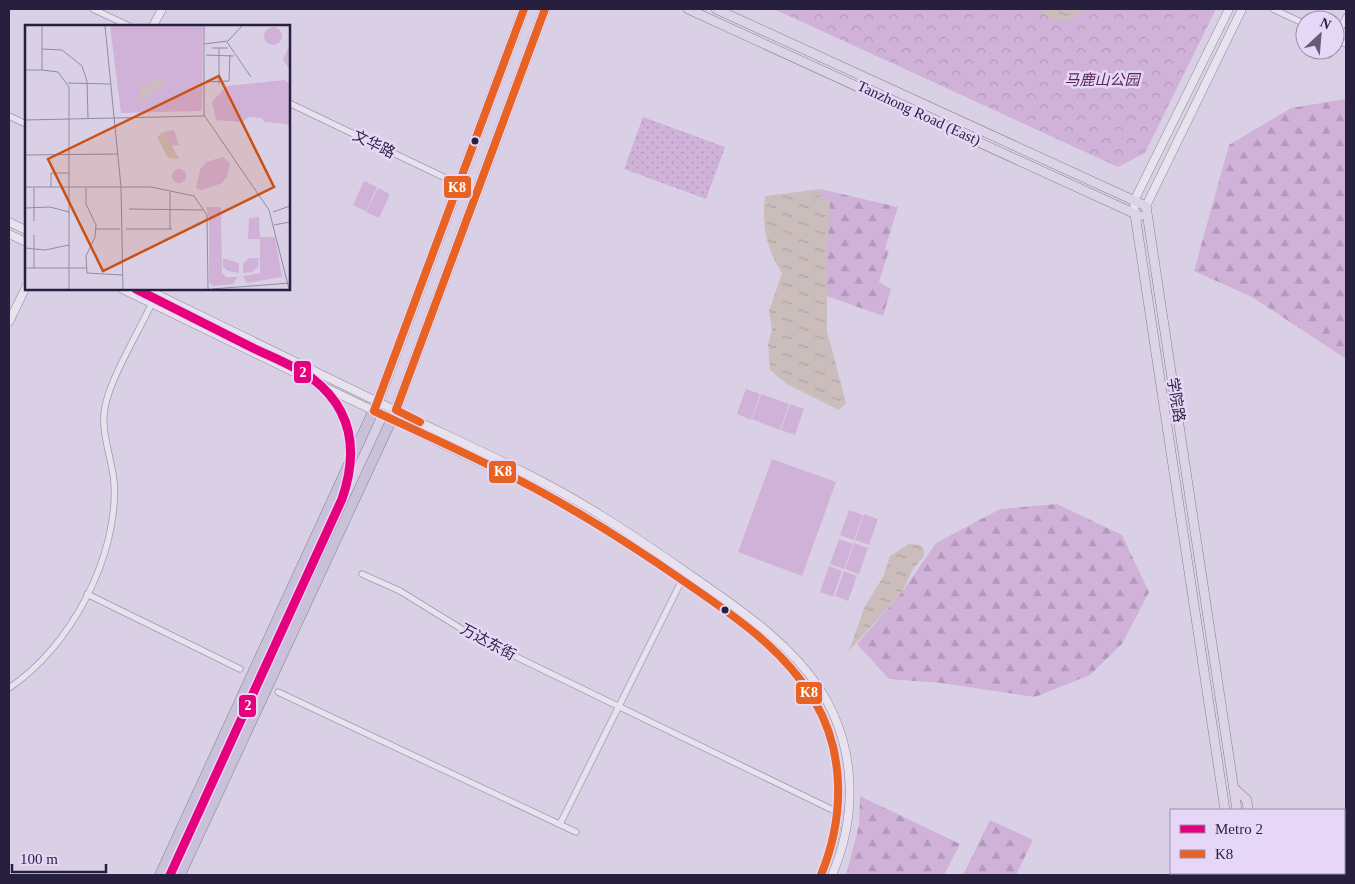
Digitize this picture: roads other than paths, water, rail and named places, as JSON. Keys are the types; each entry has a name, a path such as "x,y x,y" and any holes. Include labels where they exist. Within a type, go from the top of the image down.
{"highway":[{"path":"160,875 376,406 460,185 524,9"},
{"path":"180,875 394,415 545,9"}],"main road":[{"path":"154,25 162,9"},
{"name":"Tanzhong Road (East)","path":"688,9 1148,220"},
{"name":"Tanzhong Road (East)","path":"716,9 1146,206"},
{"path":"1134,201 1228,9"},
{"path":"1146,206 1242,9"},
{"name":"学院路","path":"1134,201 1224,809"},
{"name":"学院路","path":"1146,206 1237,809"},
{"path":"9,222 25,230"},
{"path":"9,234 25,242"},
{"path":"9,322 25,289"},
{"path":"124,290 376,406"},
{"path":"148,290 394,415 540,492 616,535 752,631 778,654 802,681 819,708 829,732 839,789 839,813 832,846 821,875"},
{"path":"394,415 529,475 601,515 728,602 791,653 806,670 833,713 841,733 848,767 851,790 850,816 847,835 832,875"},
{"path":"1234,787 1247,800 1248,809"}],"street":[{"path":"93,9 127,25"},
{"path":"1273,9 1295,19"},
{"name":"文华路","path":"290,103 460,185"},
{"path":"9,116 25,124"},
{"path":"9,688 34,669 56,646 87,594 99,568 110,537 114,483 105,428 104,408 111,388 152,303"},
{"name":"万达东街","path":"362,574 400,591 473,636 839,813"},
{"path":"560,824 617,706 682,580"},
{"path":"87,594 240,669"},
{"path":"278,692 576,832"}],"water":[{"path":"1039,9 1088,9 1077,13 1073,20 1059,20 1046,16"},
{"path":"820,189 820,199 830,200 827,265 827,331 846,403 839,410 787,384 770,370 768,344 772,331 769,311 782,273 772,256 766,236 765,196"},
{"path":"909,544 920,545 924,550 924,556 913,569 902,592 849,651 864,608 883,577 890,556"}],"metro line":[{"name":"2","path":"138,290 289,365 313,379 327,391 337,405 349,434 351,449 347,482 342,499 170,875"}],"park label":[{"name":"马鹿山公园","path":"1102,80"}]}
